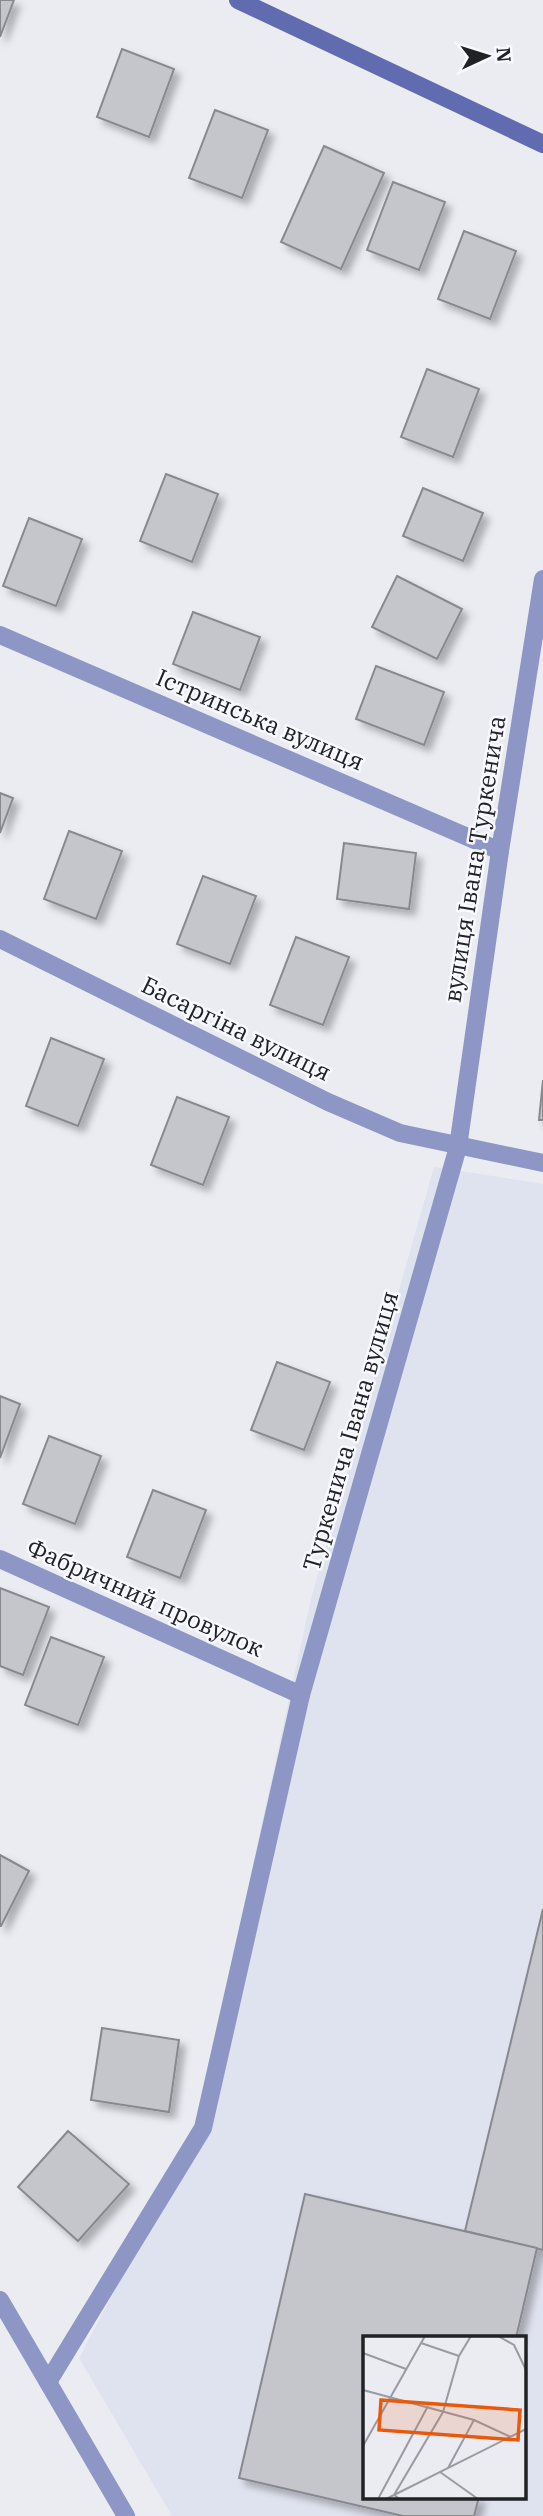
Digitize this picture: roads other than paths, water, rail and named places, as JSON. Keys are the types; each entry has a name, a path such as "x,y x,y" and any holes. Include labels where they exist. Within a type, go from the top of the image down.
{"main road":[{"path":"238,0 543,144"}],"street":[{"name":"вулиця Івана Туркенича","path":"458,1147 500,851 543,579"},
{"name":"Істринська вулиця","path":"0,635 500,851"},
{"name":"Басаргіна вулиця","path":"0,939 328,1102 400,1133 543,1163"},
{"name":"Туркенича Івана вулиця","path":"48,2382 203,2128 301,1695 458,1147"},
{"name":"Фабричний провулок","path":"0,1559 301,1695"},
{"path":"0,2300 126,2516"}]}
